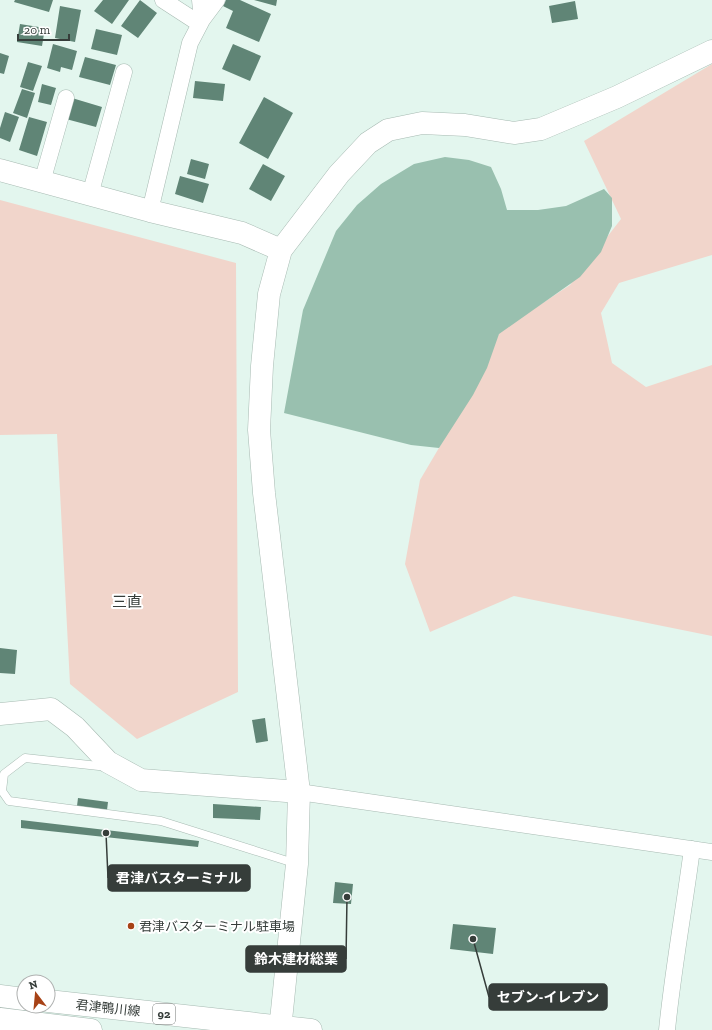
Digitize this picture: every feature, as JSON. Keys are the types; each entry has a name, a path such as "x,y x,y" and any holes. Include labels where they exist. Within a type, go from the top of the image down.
{"street":[{"path":"163,0 201,22"},
{"path":"200,0 201,22"},
{"path":"150,211 190,43 201,22 217,0"},
{"path":"280,1028 298,864 300,821 299,792 264,493 259,430 262,366 269,294 281,250 339,174 368,144 388,130 422,123 465,125 514,133 541,129 617,97 712,51"},
{"path":"90,195 124,72"},
{"path":"42,182 66,98"},
{"path":"0,170 150,211 242,233 281,250"},
{"path":"0,714 51,709 75,727 108,762 116,768 141,780 299,792 712,852"},
{"path":"667,1030 674,968 680,937 692,849"},
{"path":"0,996 16,998"},
{"name":"君津鴨川線","path":"56,1002 280,1028 311,1030"},
{"name":"君津鴨川線","path":"0,1019 91,1030"}],"lane":[{"path":"116,768 25,758 4,774 2,791 9,802 162,821 298,864"}],"shaded area":[{"path":"712,64 712,255 619,283 601,313 612,363 646,387 712,365 712,636 514,596 430,632 405,564 420,480 475,387 500,331 570,285 621,219 584,141"},
{"path":"445,157 469,160 491,167 501,189 507,210 538,210 566,206 604,189 612,198 612,226 601,252 580,277 499,334 487,368 473,395 439,448 411,445 284,413 303,310 336,231 357,205 381,184 414,164"},
{"path":"0,200 236,263 238,692 137,739 70,684 57,434 0,435"}],"building":[{"path":"15,0 53,0 49,12 14,2"},
{"path":"103,0 129,0 112,24 94,11"},
{"path":"140,0 157,13 138,38 121,26"},
{"path":"226,0 240,0 271,14 259,42 226,28 233,11 223,6"},
{"path":"254,0 277,0 276,6"},
{"path":"575,1 578,19 552,23 549,6"},
{"path":"60,6 81,10 75,42 55,38"},
{"path":"20,24 45,28 42,46 17,42"},
{"path":"96,29 122,35 117,55 91,49"},
{"path":"53,44 77,51 72,70 61,67 60,72 47,68"},
{"path":"233,44 261,56 250,81 222,69"},
{"path":"0,53 9,56 4,74 0,73"},
{"path":"85,57 116,65 110,85 79,77"},
{"path":"28,62 42,66 33,91 20,87"},
{"path":"195,81 225,84 223,101 193,98"},
{"path":"42,84 56,88 51,105 38,102"},
{"path":"22,89 35,93 27,118 13,113"},
{"path":"264,97 293,113 268,159 239,143"},
{"path":"72,98 102,107 96,127 66,119"},
{"path":"5,112 19,117 10,142 0,138 0,128"},
{"path":"29,117 47,122 37,156 19,150"},
{"path":"191,159 209,164 205,179 187,174"},
{"path":"263,164 285,176 271,201 249,189"},
{"path":"180,176 209,184 203,203 175,194"},
{"path":"0,648 17,650 15,674 0,673"},
{"path":"265,718 268,741 256,743 252,720"},
{"path":"78,798 108,802 107,810 77,806"},
{"path":"213,804 261,807 260,820 213,818"},
{"path":"21,820 199,841 198,847 21,828"},
{"path":"335,882 353,884 351,904 333,903"},
{"path":"453,924 496,928 493,954 450,949"}],"place":[{"name":"君津バスターミナル","path":"106,833"},
{"name":"鈴木建材総業","path":"347,897"},
{"name":"君津バスターミナル駐車場","path":"131,926"},
{"name":"セブン-イレブン","path":"473,939"}],"district":[{"name":"三直","path":"127,602"}]}
